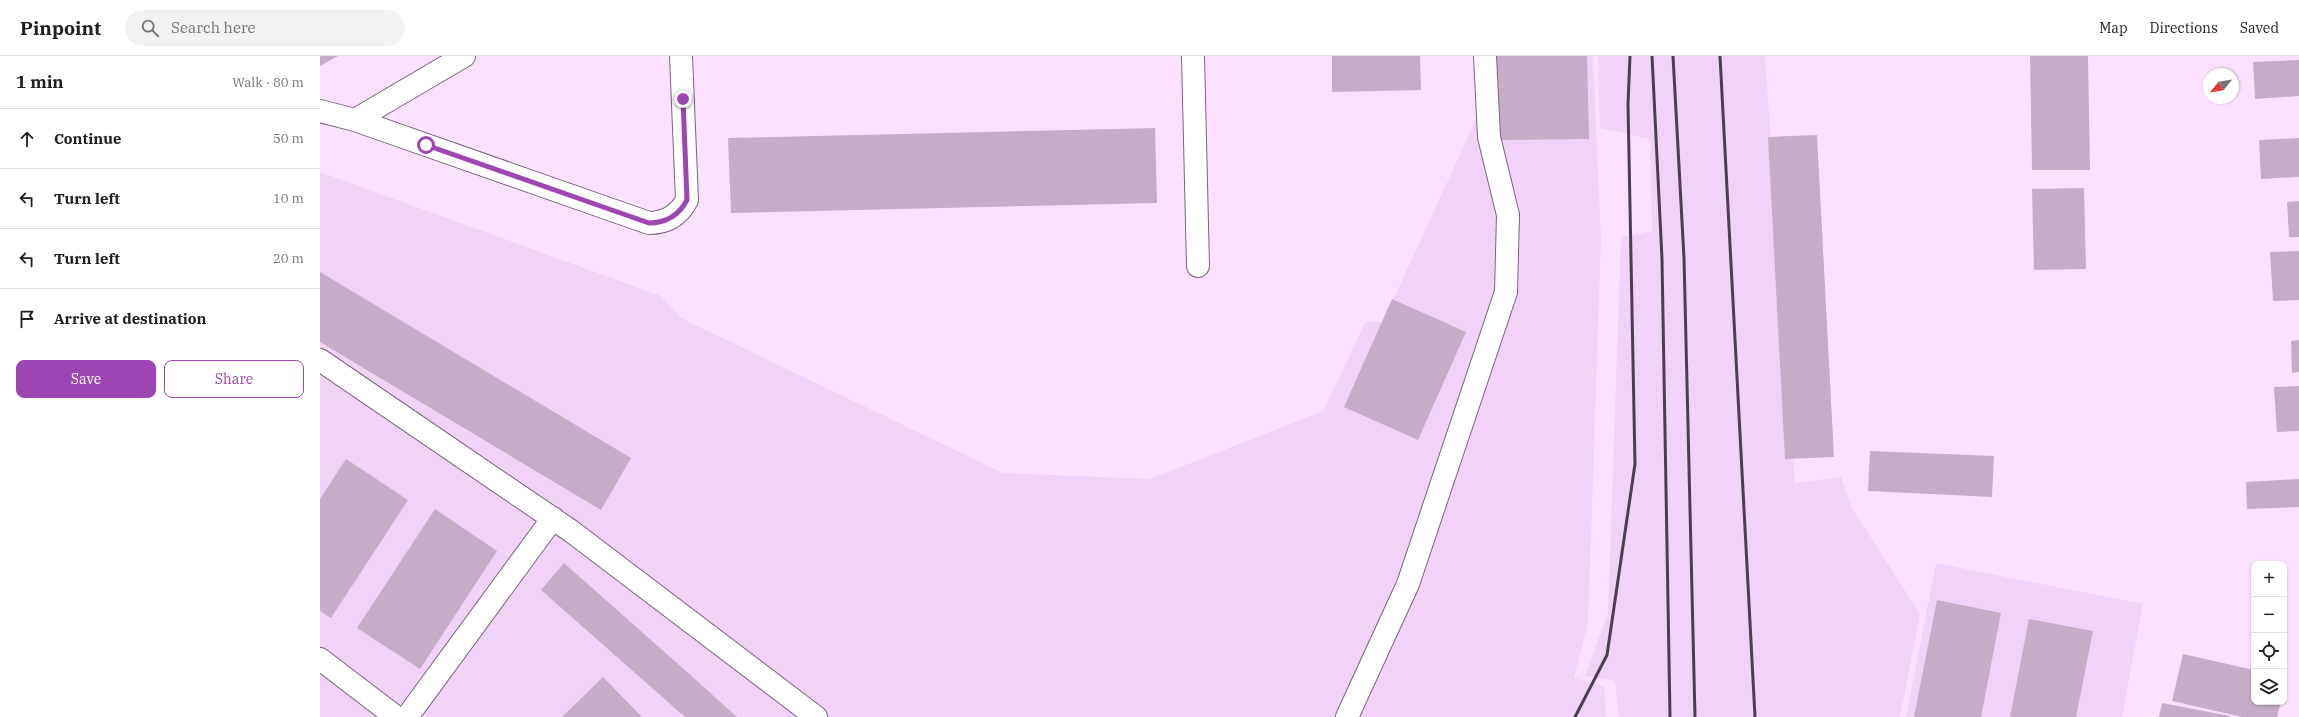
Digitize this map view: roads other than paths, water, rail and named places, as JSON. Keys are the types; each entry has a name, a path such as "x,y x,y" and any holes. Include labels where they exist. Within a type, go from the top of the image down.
{"lane":[{"path":"355,120 464,56"},
{"path":"320,111 355,120 649,223 658,223 671,218 682,210 687,200 682,56"},
{"path":"1193,56 1198,266"},
{"path":"1347,717 1408,584 1506,292 1508,215 1489,137 1485,56"},
{"path":"320,360 552,518 816,717"},
{"path":"407,717 552,518"},
{"path":"320,659 396,717"}],"railway":[{"path":"1575,717 1607,655 1635,464 1628,104 1630,56"},
{"path":"1652,56 1662,259 1670,717"},
{"path":"1673,56 1684,258 1695,717"},
{"path":"1720,56 1755,717"}]}
